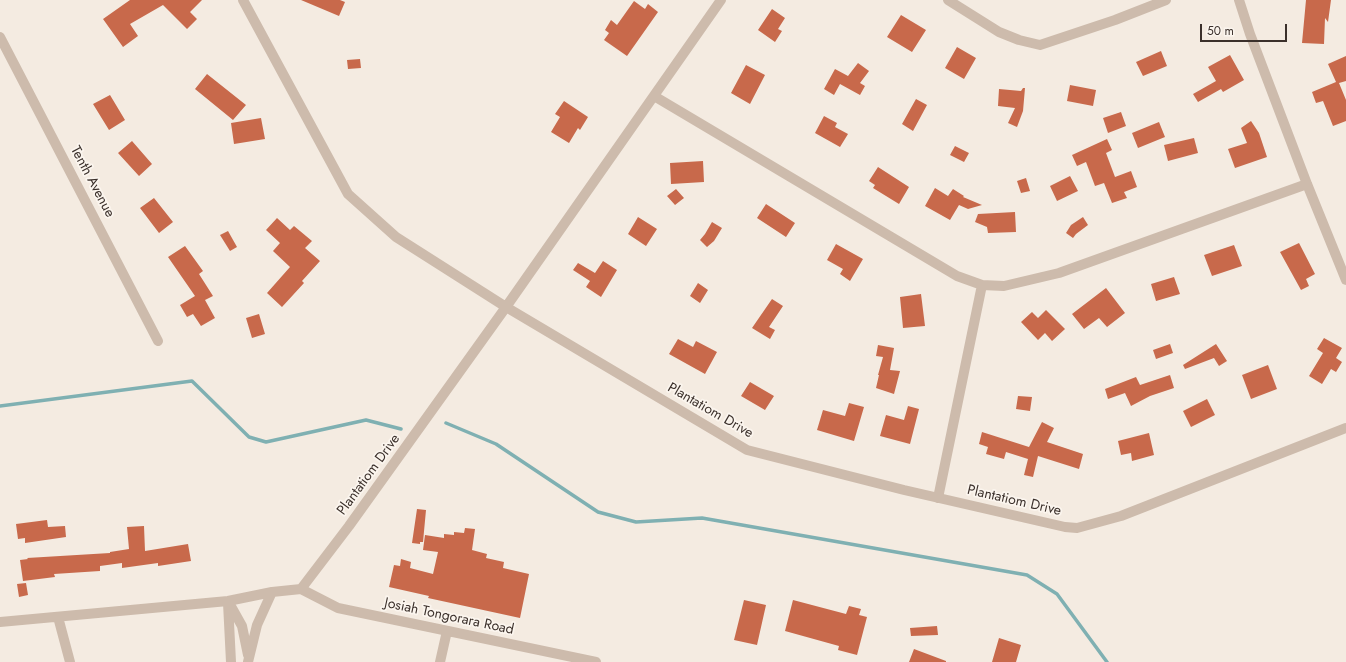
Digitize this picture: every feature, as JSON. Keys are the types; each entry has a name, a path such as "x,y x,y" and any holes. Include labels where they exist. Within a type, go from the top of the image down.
{"street":[{"path":"243,0 348,194 396,237 506,307 721,0"},
{"path":"948,0 999,32 1019,40 1040,45 1115,20 1166,0"},
{"path":"1239,0 1250,34 1307,184 1346,280"},
{"name":"Tenth Avenue","path":"0,37 158,341"},
{"path":"654,96 957,276 982,285 1004,286 1059,273 1307,184"},
{"path":"938,498 982,285"},
{"name":"Plantatiom Drive","path":"301,589 349,526 506,307 747,450 938,498 1065,527 1077,528 1121,516 1346,428"},
{"path":"0,622 228,601 272,592 301,589"},
{"name":"Josiah Tongorara Road","path":"301,589 338,608 596,662"},
{"path":"248,661 257,625 272,592"},
{"path":"228,601 242,626 248,661"},
{"path":"228,601 231,662"},
{"path":"58,617 70,662"},
{"path":"440,662 447,631"}],"building":[{"path":"130,0 202,0 190,12 197,19 187,29 163,5 130,24 138,36 123,47 103,19"},
{"path":"301,0 340,0 345,2 339,16"},
{"path":"1306,0 1331,0 1328,22 1325,18 1324,44 1302,43"},
{"path":"634,1 645,9 648,4 658,12 627,56 604,40 609,33 605,30 611,20 617,25"},
{"path":"772,9 785,18 778,29 782,31 775,42 758,30"},
{"path":"901,15 926,30 912,52 887,37"},
{"path":"957,47 976,58 964,79 945,68"},
{"path":"1161,51 1167,66 1143,76 1136,62"},
{"path":"1230,55 1244,80 1223,92 1221,89 1198,102 1193,94 1216,81 1208,67"},
{"path":"1346,56 1346,81 1339,83 1346,100 1346,121 1333,126 1323,101 1316,103 1312,92 1336,82 1328,64"},
{"path":"360,59 361,68 348,69 347,60"},
{"path":"858,63 869,71 860,83 865,86 860,95 840,84 834,95 824,89 835,69 848,76"},
{"path":"746,65 765,75 750,104 731,93"},
{"path":"207,74 246,105 233,120 195,89"},
{"path":"1070,85 1096,90 1093,106 1067,101"},
{"path":"1025,88 1023,111 1017,127 1008,123 1015,108 998,106 999,89 1021,91"},
{"path":"110,95 125,120 109,130 93,104"},
{"path":"916,99 927,105 913,131 902,124"},
{"path":"564,101 588,117 580,130 578,128 569,143 551,132 560,117 555,114"},
{"path":"1121,112 1126,126 1108,133 1103,118"},
{"path":"824,116 837,123 835,127 848,134 840,147 815,133"},
{"path":"261,118 265,139 234,144 231,123"},
{"path":"1251,121 1259,133 1267,157 1235,168 1228,149 1247,143 1241,128"},
{"path":"1159,122 1165,137 1138,148 1132,133"},
{"path":"1194,138 1198,153 1168,161 1164,145"},
{"path":"1107,139 1112,150 1106,153 1115,177 1131,171 1137,187 1124,192 1127,198 1112,203 1104,183 1095,186 1086,162 1077,166 1072,155"},
{"path":"132,141 152,164 139,176 118,153"},
{"path":"955,146 969,153 964,162 950,155"},
{"path":"703,161 704,182 671,184 670,163"},
{"path":"878,167 909,187 899,204 873,188 875,185 869,181"},
{"path":"1070,176 1078,191 1057,201 1050,186"},
{"path":"1026,178 1030,191 1021,193 1017,181"},
{"path":"935,188 948,196 953,189 964,196 963,197 982,205 968,209 959,205 950,220 925,206"},
{"path":"676,189 684,198 675,205 667,196"},
{"path":"154,198 173,222 159,233 140,208"},
{"path":"766,204 795,223 786,237 757,218"},
{"path":"1015,212 1016,232 988,233 987,227 975,222 978,214"},
{"path":"638,217 657,229 646,246 628,234"},
{"path":"1083,217 1088,225 1073,238 1066,233 1071,225"},
{"path":"277,218 290,230 294,226 312,241 305,248 320,261 302,281 304,283 282,307 267,293 290,267 273,251 280,243 266,230"},
{"path":"712,222 722,228 714,241 707,247 700,240"},
{"path":"228,231 237,247 230,251 220,235"},
{"path":"1299,243 1315,274 1306,279 1309,286 1301,290 1280,252"},
{"path":"836,244 863,259 850,281 840,274 843,269 827,260"},
{"path":"1234,245 1242,266 1212,276 1204,255"},
{"path":"185,246 203,271 199,274 213,296 205,300 215,318 201,326 193,314 187,317 180,305 195,296 168,257"},
{"path":"603,261 617,270 601,297 586,287 590,281 573,270 578,263 595,273"},
{"path":"1174,277 1180,294 1156,301 1151,284"},
{"path":"698,283 708,290 700,303 690,296"},
{"path":"1106,288 1125,313 1107,327 1099,318 1084,329 1072,314"},
{"path":"921,294 925,326 903,328 900,297"},
{"path":"772,299 783,306 769,327 775,330 770,339 752,328"},
{"path":"1046,310 1065,329 1052,341 1045,333 1038,340 1021,322 1032,312 1038,318"},
{"path":"259,314 265,334 252,338 246,318"},
{"path":"1324,338 1342,348 1336,358 1342,362 1336,372 1331,369 1322,384 1309,376 1323,353 1317,349"},
{"path":"678,339 693,347 696,341 717,352 705,374 669,354"},
{"path":"1170,344 1173,353 1156,359 1153,350"},
{"path":"1216,344 1227,361 1219,366 1214,358 1185,369 1183,365"},
{"path":"878,345 894,348 890,370 900,371 894,394 876,388 883,357 876,356"},
{"path":"1268,365 1277,389 1251,399 1242,375"},
{"path":"1170,375 1174,388 1150,396 1131,406 1125,393 1108,399 1105,389 1136,377 1140,385"},
{"path":"750,382 774,396 765,410 741,396"},
{"path":"1018,396 1032,397 1030,411 1016,409"},
{"path":"1207,399 1215,415 1191,427 1183,411"},
{"path":"849,403 864,407 854,441 817,430 823,410 845,416"},
{"path":"908,406 919,409 910,444 880,436 886,415 904,420"},
{"path":"1042,422 1054,428 1047,442 1083,454 1079,469 1038,456 1033,477 1024,475 1028,459 1006,452 1004,459 986,454 988,447 979,444 982,432 1029,447"},
{"path":"1149,433 1154,455 1132,461 1131,453 1121,455 1118,441"},
{"path":"417,509 426,510 423,542 420,542 420,544 412,543"},
{"path":"47,520 48,527 65,526 66,537 25,543 25,538 18,539 16,524"},
{"path":"144,526 145,551 188,544 191,561 158,566 158,563 122,568 122,563 100,566 100,571 54,574 55,577 23,581 20,560 28,559 27,558 110,553 129,549 127,527"},
{"path":"465,528 475,529 472,550 487,554 486,558 504,562 503,568 529,574 520,618 428,598 429,596 389,587 394,565 400,566 401,559 411,562 410,568 433,574 438,552 423,550 425,535 444,538 444,534 454,535 454,532 464,533"},
{"path":"26,583 28,595 19,597 17,584"},
{"path":"744,600 766,605 757,645 734,640"},
{"path":"793,600 846,614 849,606 861,609 859,615 867,617 857,655 838,650 839,646 785,631"},
{"path":"937,626 938,635 911,636 910,628"},
{"path":"999,638 1021,645 1016,662 992,662"},
{"path":"914,649 946,661 946,662 909,662"}],"waterway":[{"path":"0,406 192,381 249,437 266,442 366,420 401,429"},
{"path":"446,423 496,444 598,512 636,522 702,518 1027,575 1057,594 1107,662"}]}
